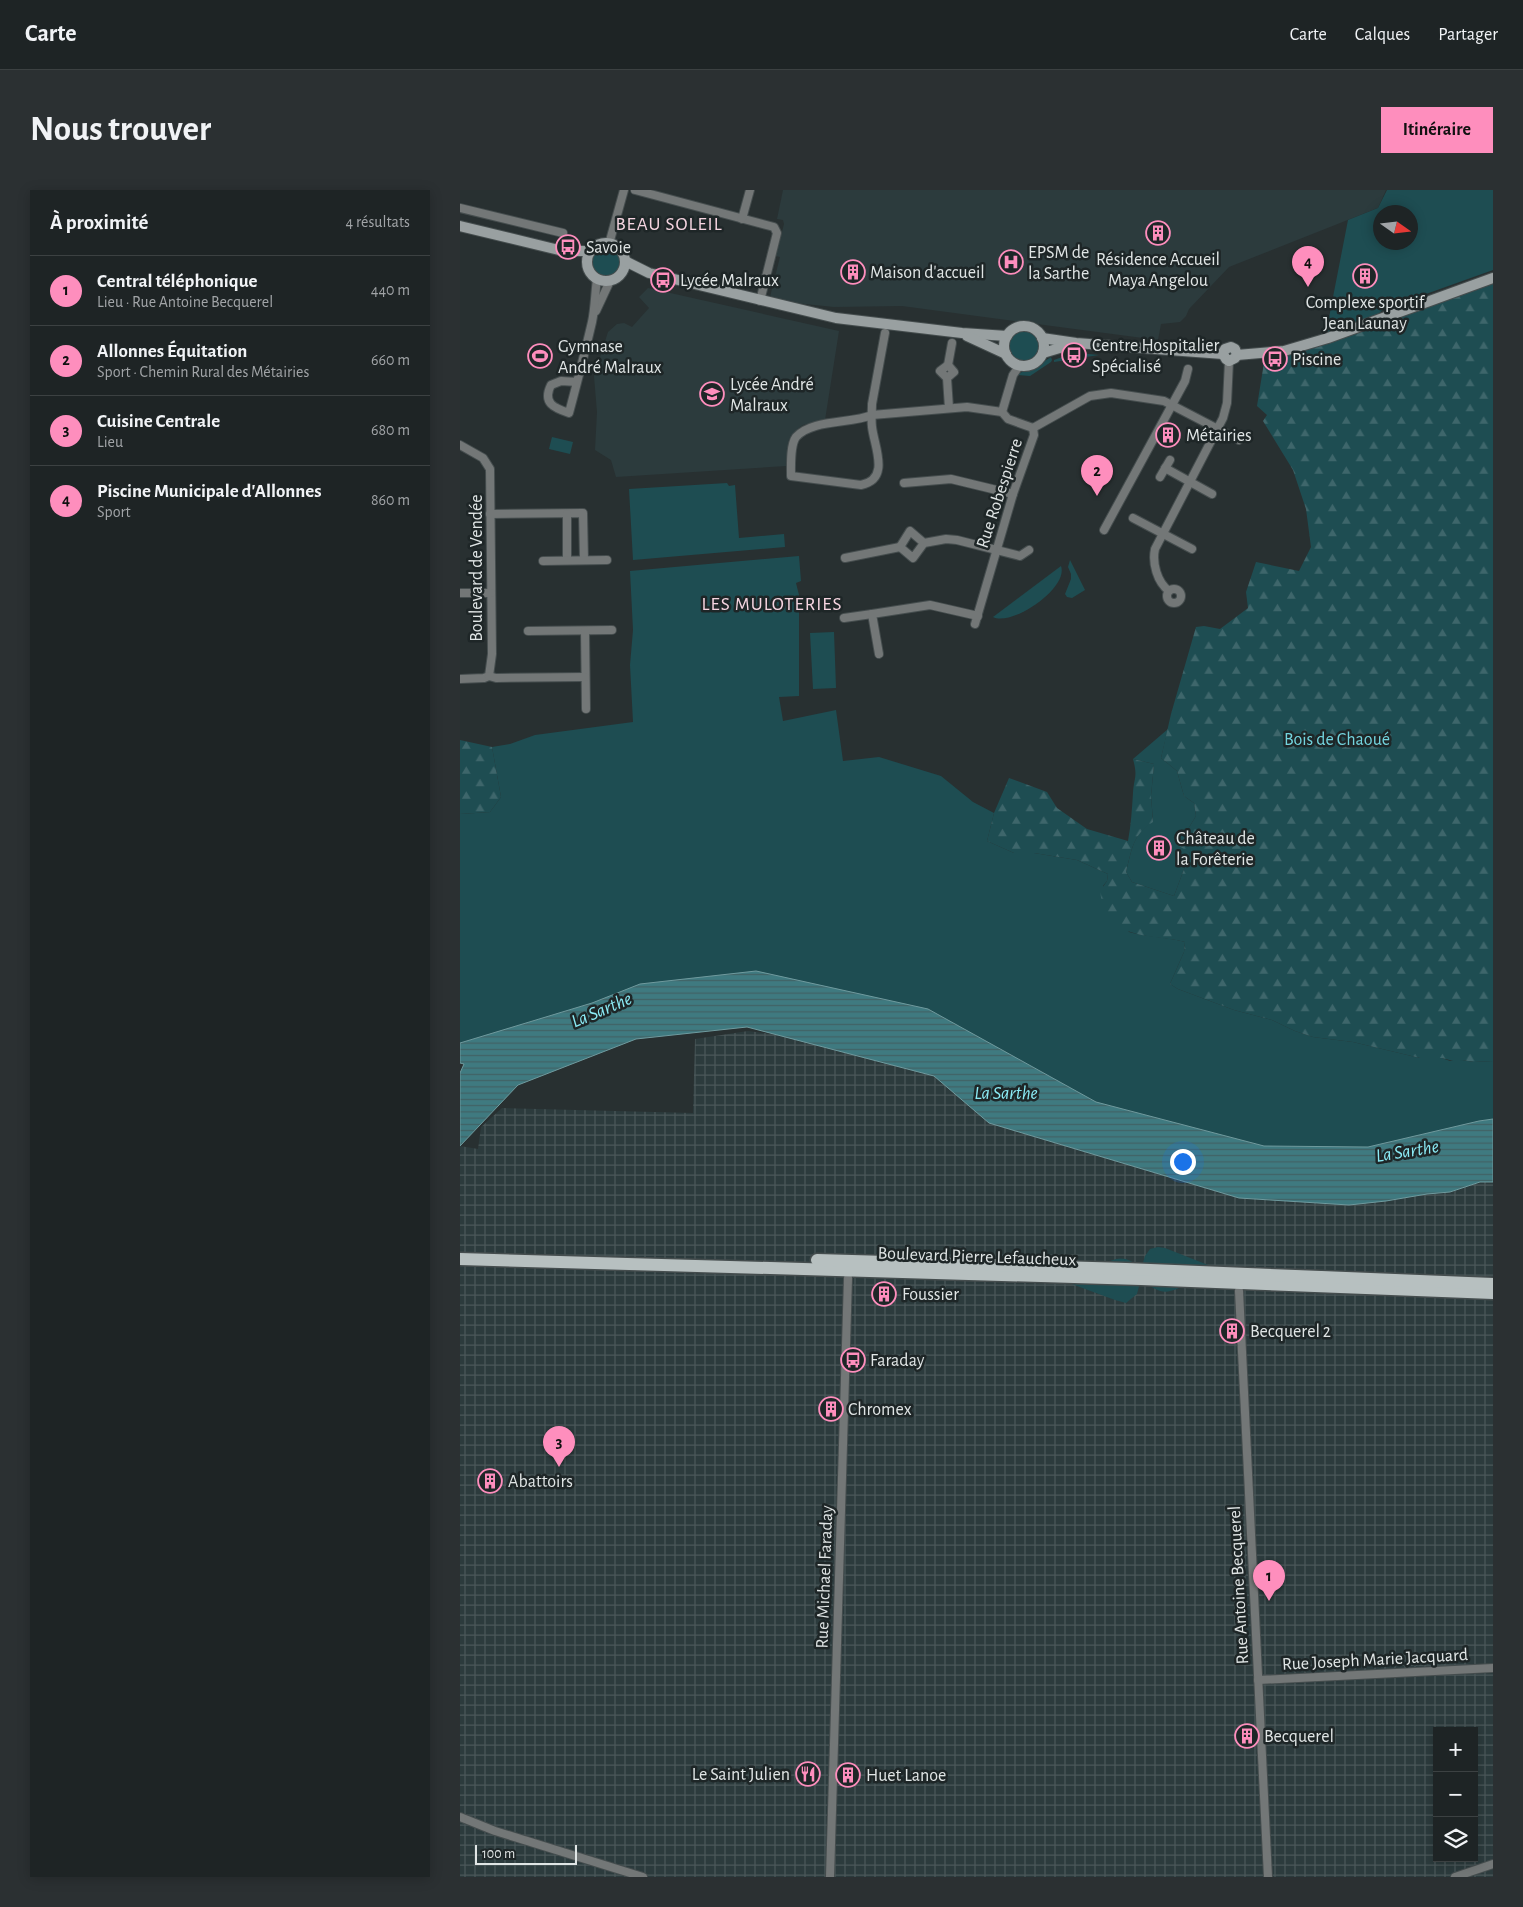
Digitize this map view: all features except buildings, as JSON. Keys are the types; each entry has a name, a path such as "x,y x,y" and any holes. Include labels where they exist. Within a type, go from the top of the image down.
{"main road":[{"name":"Boulevard Pierre Lefaucheux","path":"460,1250 1141,1274 1493,1293"},
{"name":"Boulevard Pierre Lefaucheux","path":"460,1259 1493,1284"}],"street":[{"path":"610,244 624,190"},
{"path":"634,190 774,227 777,233 760,301"},
{"path":"742,219 750,190"},
{"path":"460,208 562,233"},
{"path":"460,226 563,251 591,251"},
{"path":"592,320 610,281 621,273 624,261 620,250 610,244 600,244 591,251 587,265 590,273 597,279 610,281"},
{"path":"563,251 587,265"},
{"path":"624,261 649,273 836,318 962,334 1007,336"},
{"path":"621,273 649,273"},
{"path":"1042,338 1076,343 1230,357 1284,351 1328,338 1493,278"},
{"path":"577,382 561,381 551,385 547,393 549,402 555,408 569,413 577,382 592,320 597,279"},
{"path":"1006,354 1004,345 1007,336 1014,329 1026,326 1036,330 1042,338 1043,353"},
{"path":"885,333 872,415 872,428 879,461 876,476 869,482 861,485 791,476 795,438 805,430 820,425 862,419 872,415 967,406 1002,412 1008,419 1033,428"},
{"path":"962,334 1006,354 1013,362 1020,365 1032,364 1043,353 1076,343"},
{"path":"949,408 947,378 954,372 948,365 952,343"},
{"path":"1169,591 1164,587 1153,566 1155,549 1218,429 1226,410 1230,357"},
{"path":"1002,412 1013,375 1020,365"},
{"path":"1104,530 1185,381 1188,369"},
{"name":"Rue Robespierre","path":"975,624 1012,494 1034,436 1033,428 1068,407 1096,394 1111,393 1164,401 1239,440"},
{"name":"Boulevard de Vendée","path":"460,445 483,458 490,468 492,654 489,676"},
{"path":"1160,477 1170,460"},
{"path":"1165,468 1212,494"},
{"path":"904,483 951,478 1012,494"},
{"path":"490,514 583,513 584,560"},
{"path":"567,514 567,560"},
{"path":"1133,518 1192,549"},
{"path":"845,558 900,547 910,531 924,543 957,540 1020,556 1029,550"},
{"path":"900,547 914,558 924,543"},
{"path":"543,560 607,560"},
{"path":"460,593 491,593"},
{"path":"844,618 930,605 978,616"},
{"path":"872,614 879,654"},
{"path":"528,631 612,630"},
{"path":"585,631 586,709"},
{"path":"460,679 489,676 496,678 585,678"},
{"name":"Rue Michael Faraday","path":"830,1877 848,1278"},
{"name":"Rue Antoine Becquerel","path":"1239,1291 1268,1877"},
{"name":"Rue Joseph Marie Jacquard","path":"1258,1680 1493,1668"},
{"path":"460,1817 496,1831 643,1877"},
{"path":"1455,1877 1493,1864"}],"shaded area":[{"name":"EPSM de la Sarthe","path":"783,190 1386,190 1379,205 1373,205 1373,210 1229,267 1189,309 1186,316 1180,322 1161,324 1158,340 902,306 834,307 795,303 770,297 780,257 776,256 784,224 783,220 777,219"},
{"name":"Lycée André Malraux","path":"648,288 839,331 825,420 803,425 795,431 789,440 786,466 616,477 611,460 595,450 597,412 594,376 608,332 617,324 624,323 632,327 649,308 639,297"},
{"path":"748,1031 773,1034 934,1076 989,1123 1239,1198 1349,1205 1450,1192 1480,1182 1493,1182 1493,1877 460,1877 460,1146 478,1149 481,1127 502,1108 693,1113 695,1039"}],"green space":[{"path":"1387,190 1493,190 1493,270 1384,309 1378,314 1326,333 1348,220 1373,210 1373,250 1418,250 1418,205 1380,205"},
{"path":"606,247 617,251 621,262 617,273 606,277 595,273 591,262 595,251"},
{"name":"Bois de Chaoué","path":"1493,278 1493,1061 1474,1062 1462,1060 1457,1062 1442,1058 1420,1058 1353,1042 1313,1037 1272,1020 1234,1010 1178,989 1170,984 1184,952 1185,942 1140,935 1119,927 1111,920 1103,906 1100,891 1107,881 1108,874 1077,860 1034,853 1014,853 987,841 994,813 1009,778 1047,792 1057,808 1087,829 1128,841 1135,773 1133,759 1154,764 1151,796 1153,822 1137,838 1126,872 1132,882 1174,896 1190,853 1173,842 1173,838 1185,834 1196,816 1194,803 1184,796 1177,771 1161,758 1171,714 1196,627 1204,626 1220,629 1248,608 1246,592 1256,562 1299,571 1311,547 1306,509 1293,470 1263,421 1267,415 1257,406 1263,369 1263,353 1284,351"},
{"path":"1024,331 1035,335 1039,346 1035,357 1024,361 1013,357 1009,346 1013,335"},
{"path":"1079,353 1099,355 1054,362 1054,360 1065,356"},
{"path":"1051,357 1051,362 1030,376 1018,375 1023,371 1032,369"},
{"path":"552,437 573,442 570,454 549,449"},
{"path":"727,483 729,486 735,485 739,538 784,534 785,547 633,560 629,489"},
{"path":"799,556 801,581 796,583 799,595 799,696 779,697 783,721 836,710 843,761 879,757 941,776 973,802 994,813 987,841 1014,853 1034,853 1077,860 1108,874 1107,881 1103,886 1129,932 1185,942 1184,952 1170,984 1178,989 1234,1010 1272,1020 1313,1037 1353,1042 1420,1058 1442,1058 1450,1061 1474,1062 1493,1061 1493,1119 1368,1147 1264,1146 1096,1102 928,1009 640,984 592,1003 460,1043 460,814 490,812 501,797 492,747 510,744 535,735 633,722 630,665 633,630 630,571"},
{"path":"1070,560 1085,590 1072,598 1067,597 1065,594 1071,579 1068,567"},
{"path":"1061,566 1061,575 1056,585 1037,604 1012,616 1001,619 993,617"},
{"path":"834,632 836,688 813,689 810,633"},
{"path":"1168,729 1161,758 1177,771 1184,796 1194,803 1196,816 1185,834 1173,838 1190,853 1174,896 1132,882 1126,872 1137,837 1153,821 1151,796 1154,764 1133,759"},
{"path":"460,740 492,747 501,797 490,812 460,814"},
{"path":"1158,1247 1208,1265 1223,1273 1095,1268 1114,1260 1124,1259 1129,1260 1141,1269 1145,1256 1150,1249"},
{"path":"1050,1276 1141,1279 1137,1294 1126,1303"},
{"path":"1141,1279 1194,1281 1166,1292 1155,1289"}],"water":[{"name":"La Sarthe","path":"756,971 928,1009 1096,1102 1264,1146 1368,1147 1493,1119 1493,1182 1480,1182 1450,1192 1349,1205 1239,1198 989,1123 934,1076 747,1027 636,1039 518,1085 460,1146 460,1073 464,1064 460,1063 460,1043 592,1003 640,984"}],"place":[{"name":"Résidence Accueil Maya Angelou","path":"1158,233"},
{"name":"Savoie","path":"568,247"},
{"name":"EPSM de la Sarthe","path":"1011,262"},
{"name":"Maison d'accueil","path":"853,272"},
{"name":"Complexe sportif Jean Launay","path":"1365,276"},
{"name":"Lycée Malraux","path":"663,280"},
{"name":"Piscine Municipale d'Allonnes","path":"1308,287"},
{"name":"Centre Hospitalier Spécialisé","path":"1074,355"},
{"name":"Gymnase André Malraux","path":"540,356"},
{"name":"Piscine","path":"1275,359"},
{"name":"Lycée André Malraux","path":"712,394"},
{"name":"Métairies","path":"1168,435"},
{"name":"Allonnes Équitation","path":"1097,496"},
{"name":"Château de la Forêterie","path":"1159,848"},
{"name":"Foussier","path":"884,1294"},
{"name":"Becquerel 2","path":"1232,1331"},
{"name":"Faraday","path":"853,1360"},
{"name":"Chromex","path":"831,1409"},
{"name":"Cuisine Centrale","path":"559,1467"},
{"name":"Abattoirs","path":"490,1481"},
{"name":"Central téléphonique","path":"1269,1601"},
{"name":"Becquerel","path":"1247,1736"},
{"name":"Le Saint Julien","path":"808,1774"},
{"name":"Huet Lanoe","path":"848,1775"}],"district":[{"name":"BEAU SOLEIL","path":"669,223"},
{"name":"LES MULOTERIES","path":"772,603"}]}
